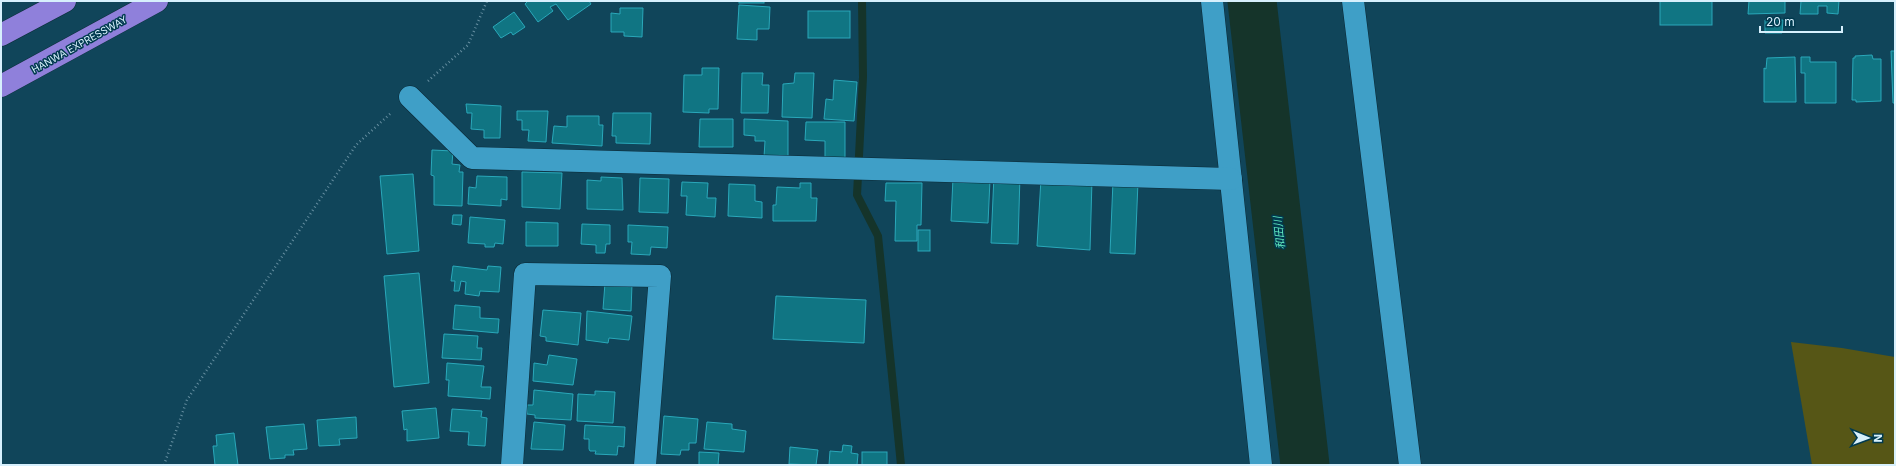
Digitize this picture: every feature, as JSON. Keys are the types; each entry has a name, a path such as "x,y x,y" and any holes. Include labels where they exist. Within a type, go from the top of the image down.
{"highway":[{"path":"1,35 65,1"},
{"name":"HANWA EXPRESSWAY","path":"1,86 157,1"}],"street":[{"path":"1212,1 1261,465"},
{"path":"1353,1 1410,465"},
{"path":"410,97 472,158 1231,179"},
{"path":"512,465 525,274 660,276 646,465"}],"path":[{"path":"164,465 187,400 356,144 468,45 487,1"}],"shaded area":[{"path":"1791,342 1842,348 1895,357 1895,465 1812,465"}],"building":[{"path":"528,1 589,1 591,4 568,20 556,4 550,7 553,11 538,22 525,4"},
{"path":"739,1 764,1 764,3 739,3"},
{"path":"1660,1 1712,1 1712,25 1660,25"},
{"path":"1749,1 1785,1 1785,13 1748,14"},
{"path":"1801,1 1839,1 1838,14 1827,13 1827,6 1818,6 1818,14 1800,14"},
{"path":"739,5 770,7 769,29 757,29 757,40 737,39"},
{"path":"620,8 643,8 642,37 624,36 624,32 611,32 611,13 620,14"},
{"path":"808,11 850,11 850,38 808,38"},
{"path":"514,12 525,27 513,35 511,32 501,38 493,27"},
{"path":"1765,20 1783,20 1782,33 1765,33"},
{"path":"1891,51 1895,51 1895,103 1893,103"},
{"path":"1872,55 1873,59 1881,59 1881,101 1856,102 1856,100 1852,100 1853,58 1855,58 1855,56"},
{"path":"1795,57 1796,102 1764,102 1764,68 1766,69 1767,58"},
{"path":"1801,57 1810,57 1810,62 1836,62 1836,103 1805,103 1805,73 1801,73"},
{"path":"702,68 719,68 718,109 709,109 709,113 683,112 684,75 702,75"},
{"path":"742,73 763,73 762,85 769,85 768,113 741,113"},
{"path":"795,73 814,73 812,118 782,117 783,84 794,83"},
{"path":"834,80 857,82 854,121 824,119 826,99 833,100"},
{"path":"466,104 501,106 500,138 484,138 484,130 471,129 472,113 467,113"},
{"path":"517,111 548,111 546,142 528,141 529,130 522,130 522,120 517,120"},
{"path":"613,113 651,113 650,144 616,143 616,136 612,136"},
{"path":"567,116 599,116 599,125 603,125 602,146 552,143 554,126 567,127"},
{"path":"700,119 733,119 733,147 699,147"},
{"path":"744,119 788,121 788,158 764,157 765,141 755,141 755,136 744,135"},
{"path":"806,122 845,122 845,159 825,158 825,141 805,140"},
{"path":"432,150 453,151 452,164 460,165 459,172 463,172 462,206 434,205 434,176 431,175"},
{"path":"522,172 562,173 560,209 522,207"},
{"path":"413,174 419,251 387,254 380,176"},
{"path":"994,175 1020,175 1018,244 991,243"},
{"path":"477,176 507,177 507,200 501,199 501,206 468,204 469,187 476,188"},
{"path":"601,177 622,178 623,210 587,209 587,180 601,181"},
{"path":"640,178 669,179 668,213 639,212"},
{"path":"953,178 990,180 988,223 951,221"},
{"path":"1041,179 1092,180 1090,250 1037,246"},
{"path":"1113,181 1138,182 1135,254 1110,253"},
{"path":"682,182 708,183 707,198 716,198 715,217 686,215 687,196 681,196"},
{"path":"800,183 811,183 811,198 817,198 816,221 773,221 773,205 776,205 777,187 800,188"},
{"path":"886,183 922,183 921,225 917,225 917,241 895,241 896,201 885,201"},
{"path":"729,184 755,185 755,201 762,202 762,218 728,216"},
{"path":"453,215 462,215 461,225 452,224"},
{"path":"470,217 505,220 503,244 495,243 494,247 485,247 485,244 468,243"},
{"path":"526,222 558,223 558,246 526,246"},
{"path":"582,224 610,225 610,244 606,244 605,253 596,253 596,245 581,244"},
{"path":"628,225 668,227 667,248 651,247 650,255 631,254 632,242 628,242"},
{"path":"918,230 930,230 930,251 918,251"},
{"path":"453,266 487,270 488,266 501,267 499,292 480,291 479,296 465,294 466,282 461,281 459,291 454,291 455,281 451,281"},
{"path":"419,273 429,383 394,387 384,276"},
{"path":"605,283 632,284 631,311 603,309"},
{"path":"776,296 866,300 864,343 773,339"},
{"path":"455,305 480,307 480,318 499,319 498,333 453,329"},
{"path":"543,310 581,313 578,345 546,341 546,337 540,336"},
{"path":"587,311 632,316 629,340 609,338 608,343 586,340"},
{"path":"444,334 478,336 477,348 482,348 481,360 442,358"},
{"path":"549,355 577,359 573,385 533,381 534,363 547,365"},
{"path":"447,363 484,366 481,387 491,387 490,399 448,396 449,380 446,380"},
{"path":"534,390 573,394 571,420 535,418 535,415 527,414 527,405 533,405"},
{"path":"595,391 615,392 613,423 577,421 578,394 595,395"},
{"path":"436,408 439,438 407,441 407,429 404,430 402,411"},
{"path":"452,409 482,411 481,417 487,418 485,446 468,445 469,432 450,431"},
{"path":"664,416 698,419 696,443 689,443 689,450 681,450 680,455 661,454"},
{"path":"356,417 357,438 339,439 340,445 319,446 317,420"},
{"path":"534,422 565,425 563,450 531,449"},
{"path":"707,422 732,424 732,429 746,431 744,452 704,449"},
{"path":"304,424 307,449 293,450 294,455 285,455 285,458 270,459 266,427"},
{"path":"585,425 625,427 624,447 618,446 617,455 595,454 596,451 590,451 589,449 589,439 584,439"},
{"path":"234,433 238,465 215,465 213,446 217,446 216,435"},
{"path":"843,445 852,446 851,453 858,454 857,465 829,465 830,451 842,452"},
{"path":"790,447 818,450 816,465 789,464"},
{"path":"699,452 719,453 718,465 699,465"},
{"path":"862,452 887,452 887,465 862,465"}],"waterway":[{"path":"862,1 863,77 857,195 878,236 901,465"},
{"name":"和田川","path":"1252,1 1305,465"}]}
